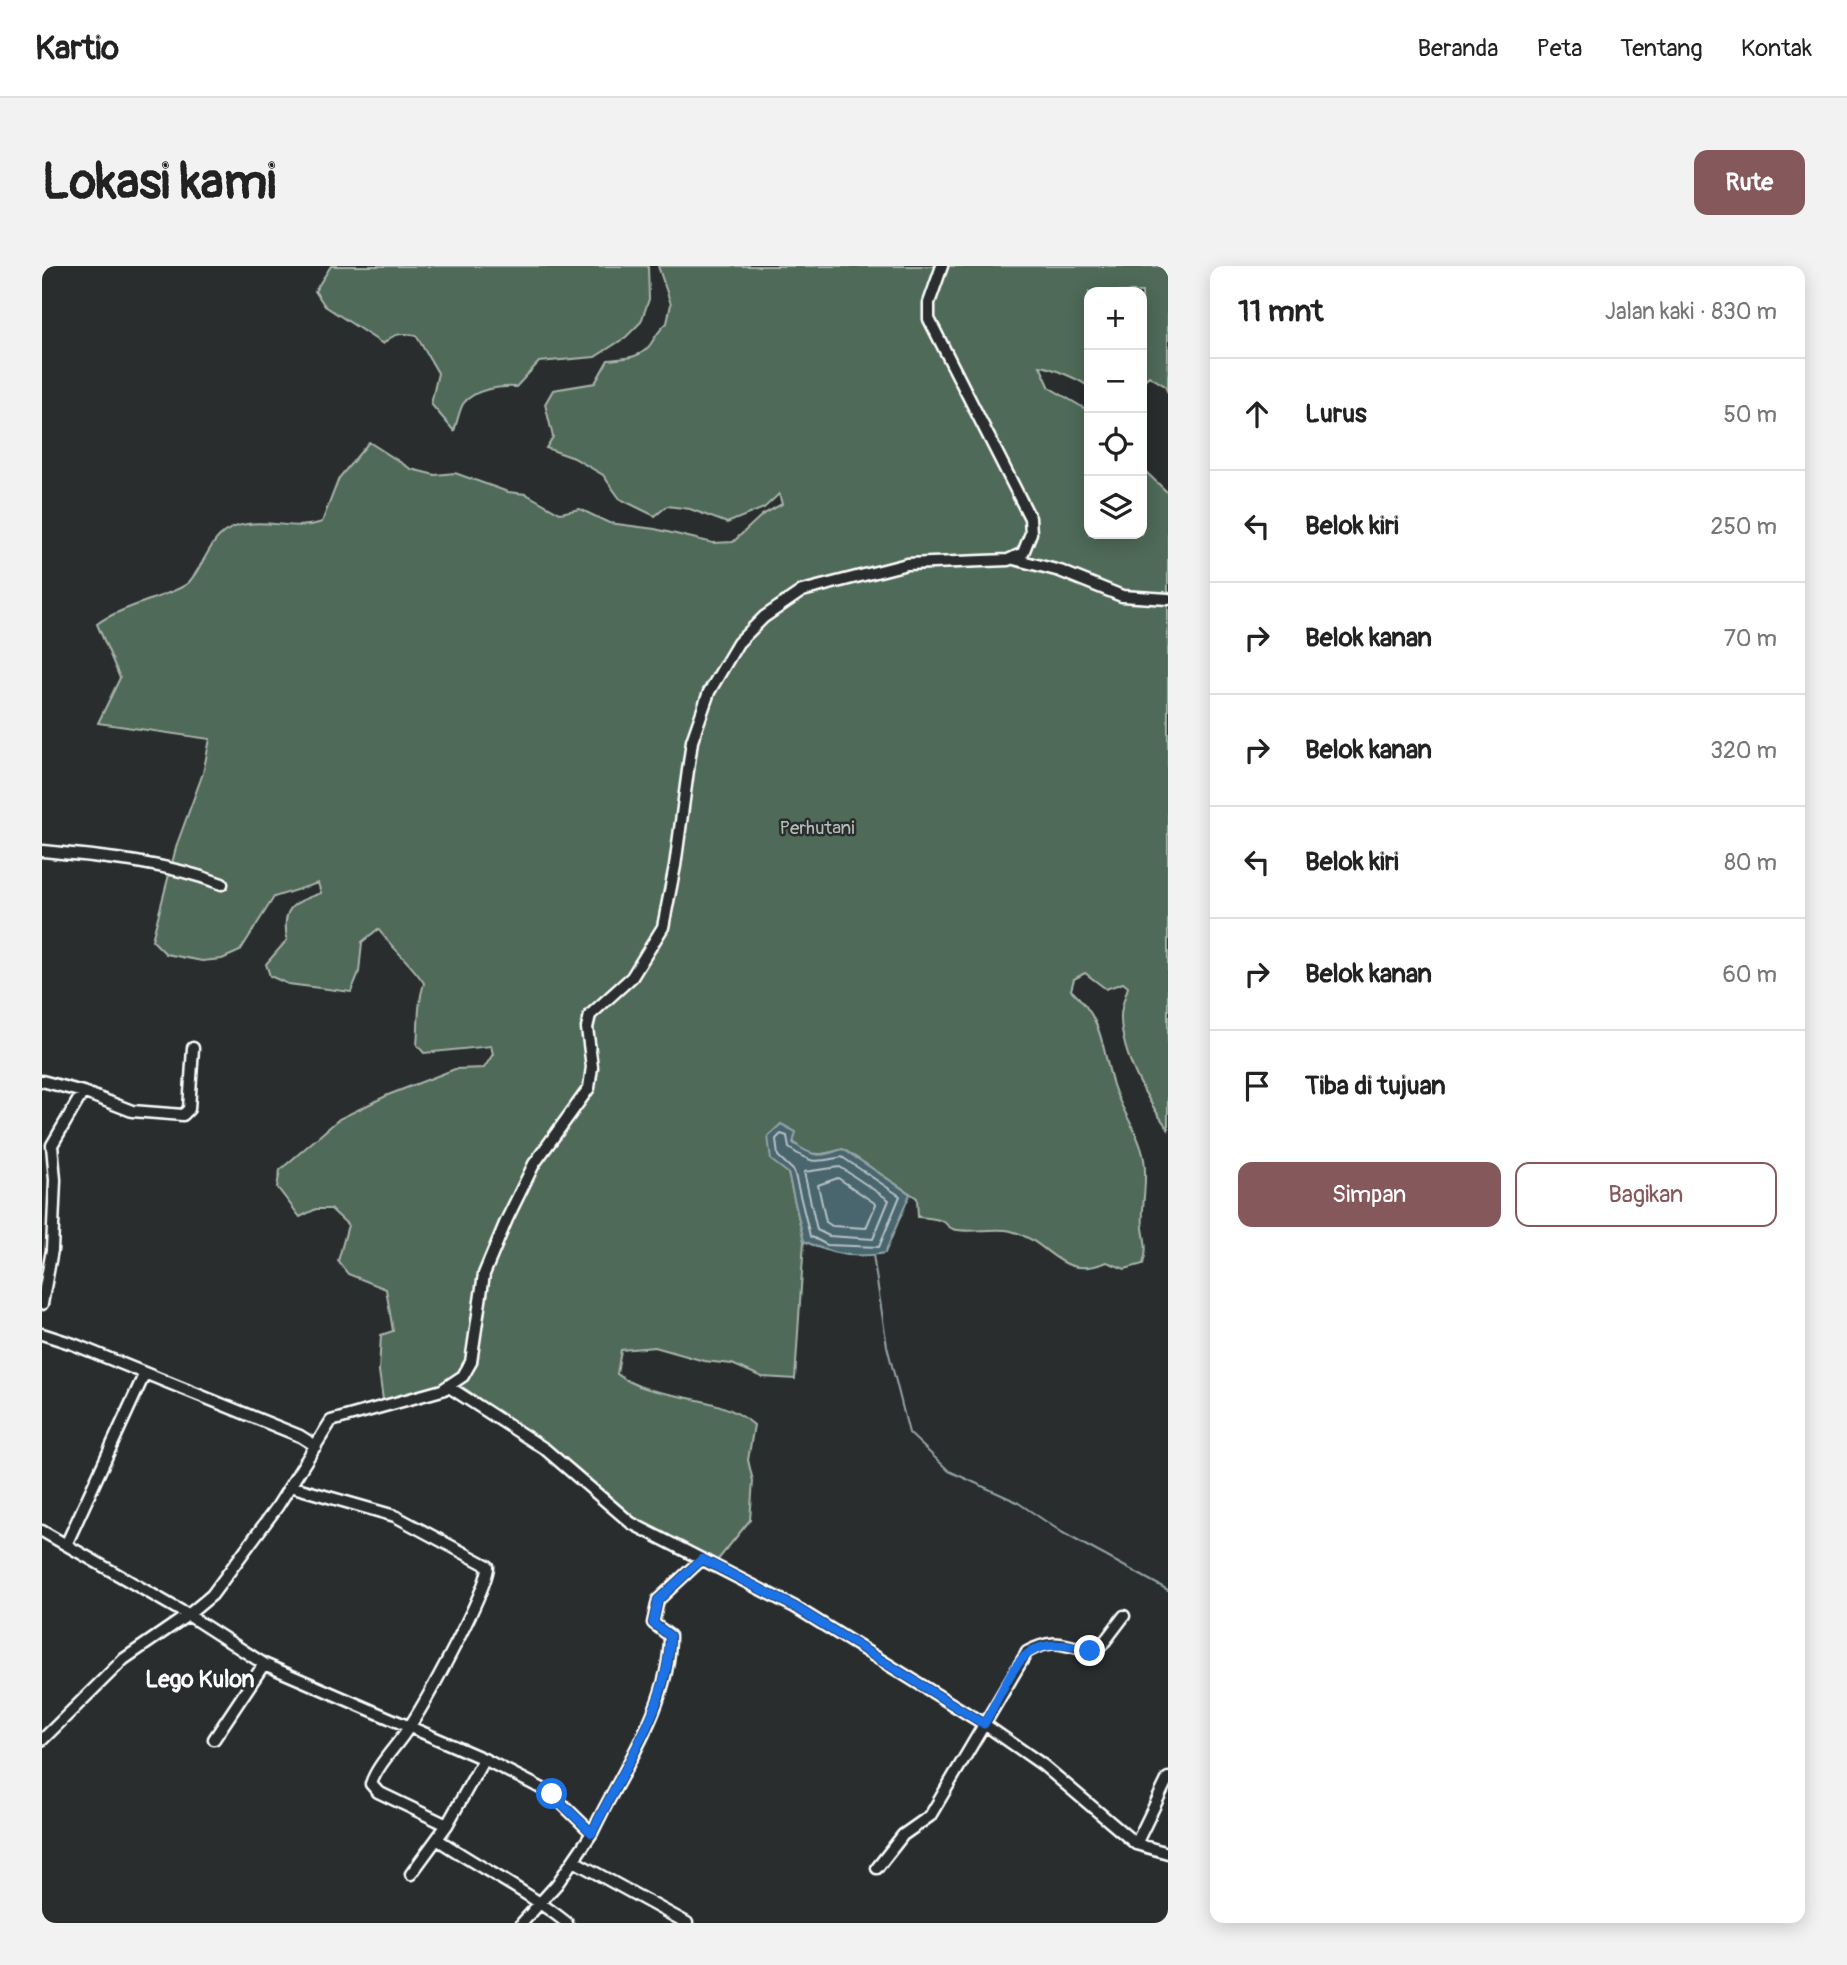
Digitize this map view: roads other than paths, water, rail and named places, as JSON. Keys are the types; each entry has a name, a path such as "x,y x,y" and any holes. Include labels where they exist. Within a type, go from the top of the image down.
{"street":[{"path":"942,266 929,303 933,331 1010,475 1031,525 1029,542 1023,553 1014,559"},
{"path":"42,1740 124,1659 212,1595 233,1569 333,1420 449,1387 463,1376 471,1363 484,1274 507,1219 534,1164 589,1088 592,1067 587,1028 590,1015 632,977 666,918 692,741 709,692 737,643 751,628 787,599 817,587 907,564 1014,559 1060,571 1122,596 1168,599"},
{"path":"42,851 128,859 168,867 222,884"},
{"path":"42,1081 83,1092 132,1111 183,1115 189,1109 193,1048"},
{"path":"42,1304 52,1250 55,1188 52,1145 83,1092"},
{"path":"42,1334 300,1436 316,1446"},
{"path":"66,1545 144,1375"},
{"path":"449,1387 545,1449 631,1523 795,1607 984,1724 1043,1765 1136,1844 1168,1853"},
{"path":"290,1486 395,1516 488,1566 487,1577 409,1728 372,1784 378,1792 447,1825"},
{"path":"42,1531 188,1615 264,1664 484,1759 552,1794 592,1833"},
{"path":"522,1923 574,1861 592,1833 650,1716 667,1667 670,1636 653,1623 655,1605 702,1559"},
{"path":"877,1868 903,1835 930,1816 1027,1652 1050,1642 1094,1651 1102,1646 1124,1616"},
{"path":"214,1739 264,1664"},
{"path":"411,1874 447,1825 484,1759"},
{"path":"1136,1844 1168,1778"},
{"path":"437,1839 485,1871 541,1902 567,1923"},
{"path":"574,1861 687,1923"}],"water":[{"path":"781,1124 796,1132 793,1143 812,1154 822,1155 843,1149 910,1194 885,1253 843,1254 804,1241 788,1173 771,1160 768,1136"}],"waterway":[{"path":"873,1255 887,1346 909,1433 949,1471 1017,1502 1063,1533 1168,1590"},
{"path":"1162,1923 1168,1917"}],"district":[{"name":"Lego Kulon","path":"200,1679"}],"park label":[{"name":"Perhutani","path":"817,828"}]}
